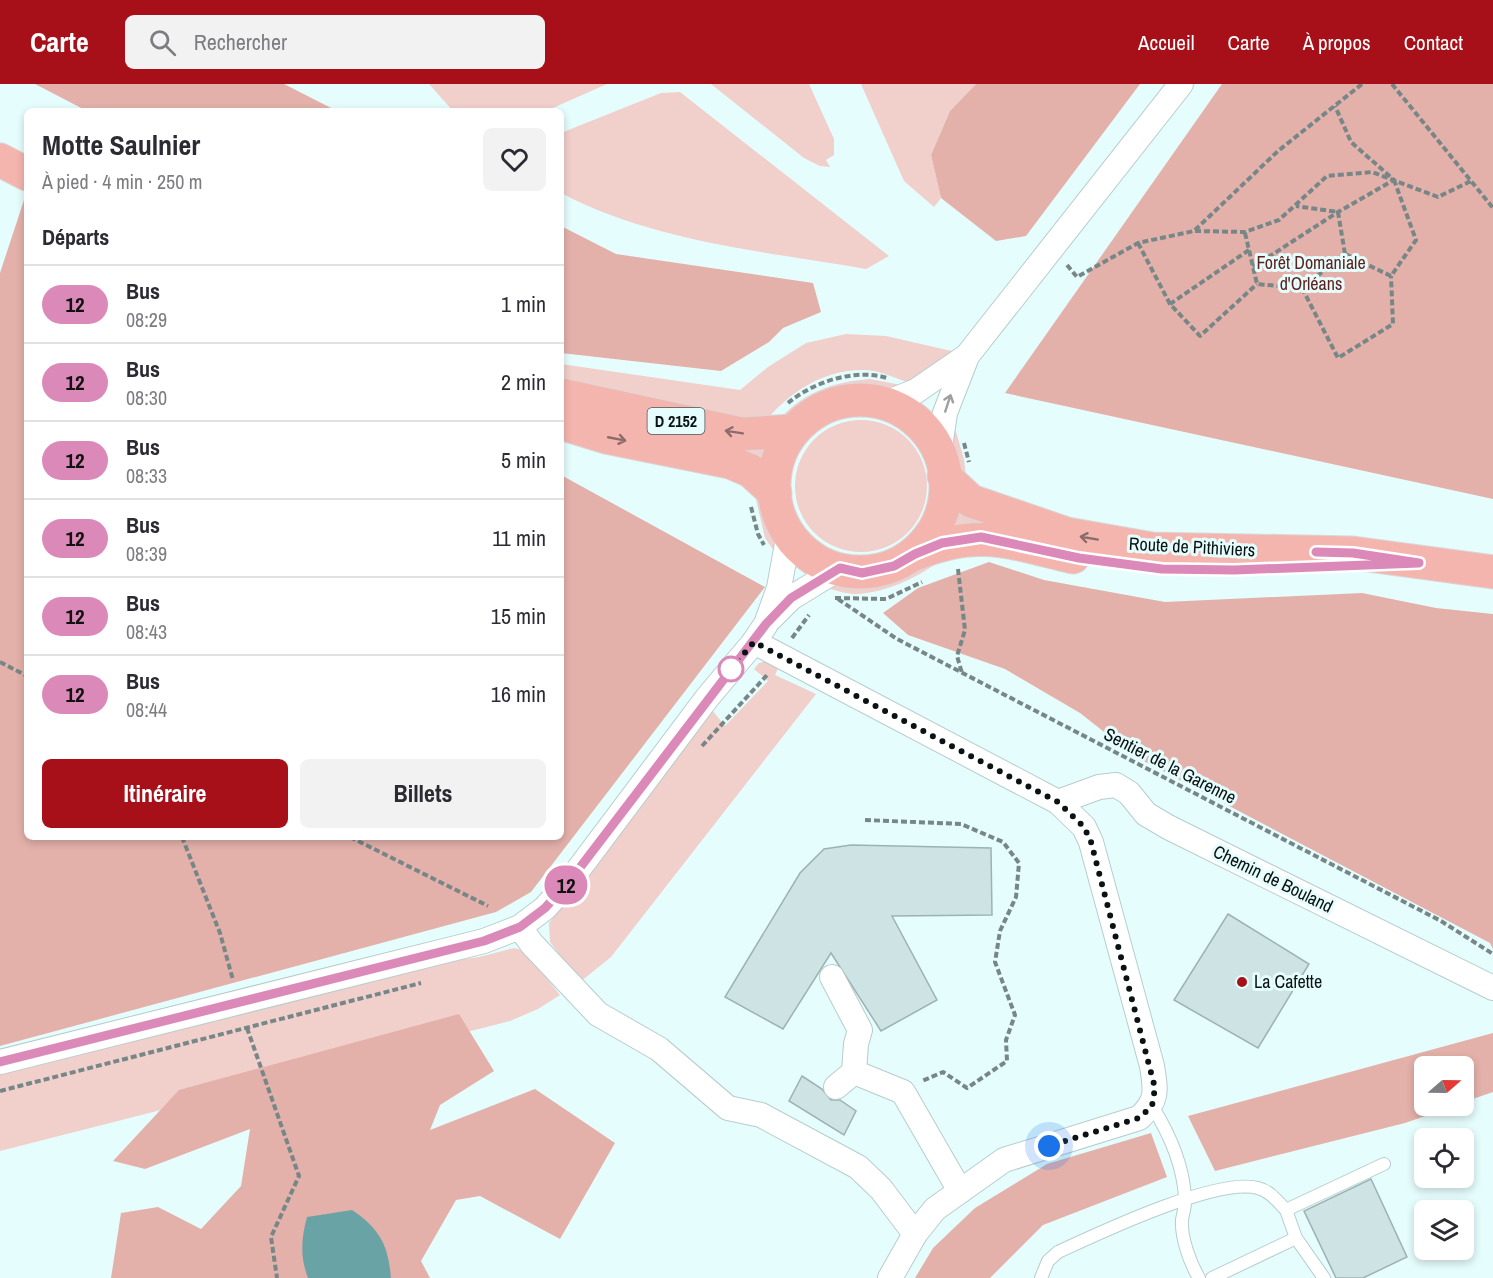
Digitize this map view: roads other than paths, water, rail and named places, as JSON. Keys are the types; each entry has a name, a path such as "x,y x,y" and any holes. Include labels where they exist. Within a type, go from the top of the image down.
{"main road":[{"path":"0,160 24,172"},
{"name":"Route de Pithiviers","path":"787,420 809,416 835,403 888,392 894,406 919,422 941,465 970,501 1067,534 1152,549 1353,553 1493,572"},
{"name":"D 2152","path":"564,396 741,434 787,420"},
{"path":"763,496 774,478 787,420"},
{"name":"D 2152","path":"564,424 606,437 730,462 751,471 763,496"},
{"path":"920,567 946,499 941,465"},
{"name":"Route de Pithiviers","path":"763,496 776,508 778,542 797,546 825,566 836,588 862,573 894,566 920,567 942,543 981,537 1079,558 1162,569 1234,570 1419,563"}],"street":[{"path":"941,465 945,413 955,380 967,356 1181,84"},
{"path":"888,392 916,392 967,356"},
{"path":"760,633 779,588 778,542"},
{"path":"0,1062 239,1000 484,941 520,927 545,908 572,878 707,698 791,598 836,588"},
{"path":"760,633 781,654 1058,802 1084,827 1091,842 1152,1066 1155,1088 1152,1106 1139,1118 1004,1160 935,1209 915,1234 890,1278"},
{"name":"Chemin de Bouland","path":"1058,802 1099,787 1116,784 1128,793 1146,814 1168,828 1493,988"},
{"path":"520,927 531,943 597,1014 659,1049 728,1108 761,1115 858,1167 881,1189 915,1234"},
{"path":"832,977 860,1030 845,1079 903,1092 960,1191"}],"lane":[{"path":"1152,1106 1169,1134 1185,1199 1182,1223 1191,1264 1199,1278"},
{"path":"1286,1210 1384,1164"},
{"path":"1041,1278 1048,1261 1058,1252 1185,1199 1245,1186 1269,1193 1286,1210 1296,1238 1324,1278"},
{"path":"1212,1278 1296,1238"}],"water":[{"path":"352,1210 376,1231 381,1239 388,1256 391,1278 308,1278 302,1248 307,1217"}],"place":[{"name":"La Cafette","path":"1242,982"}],"park label":[{"name":"Forêt Domaniale d'Orléans","path":"1311,273"}]}
